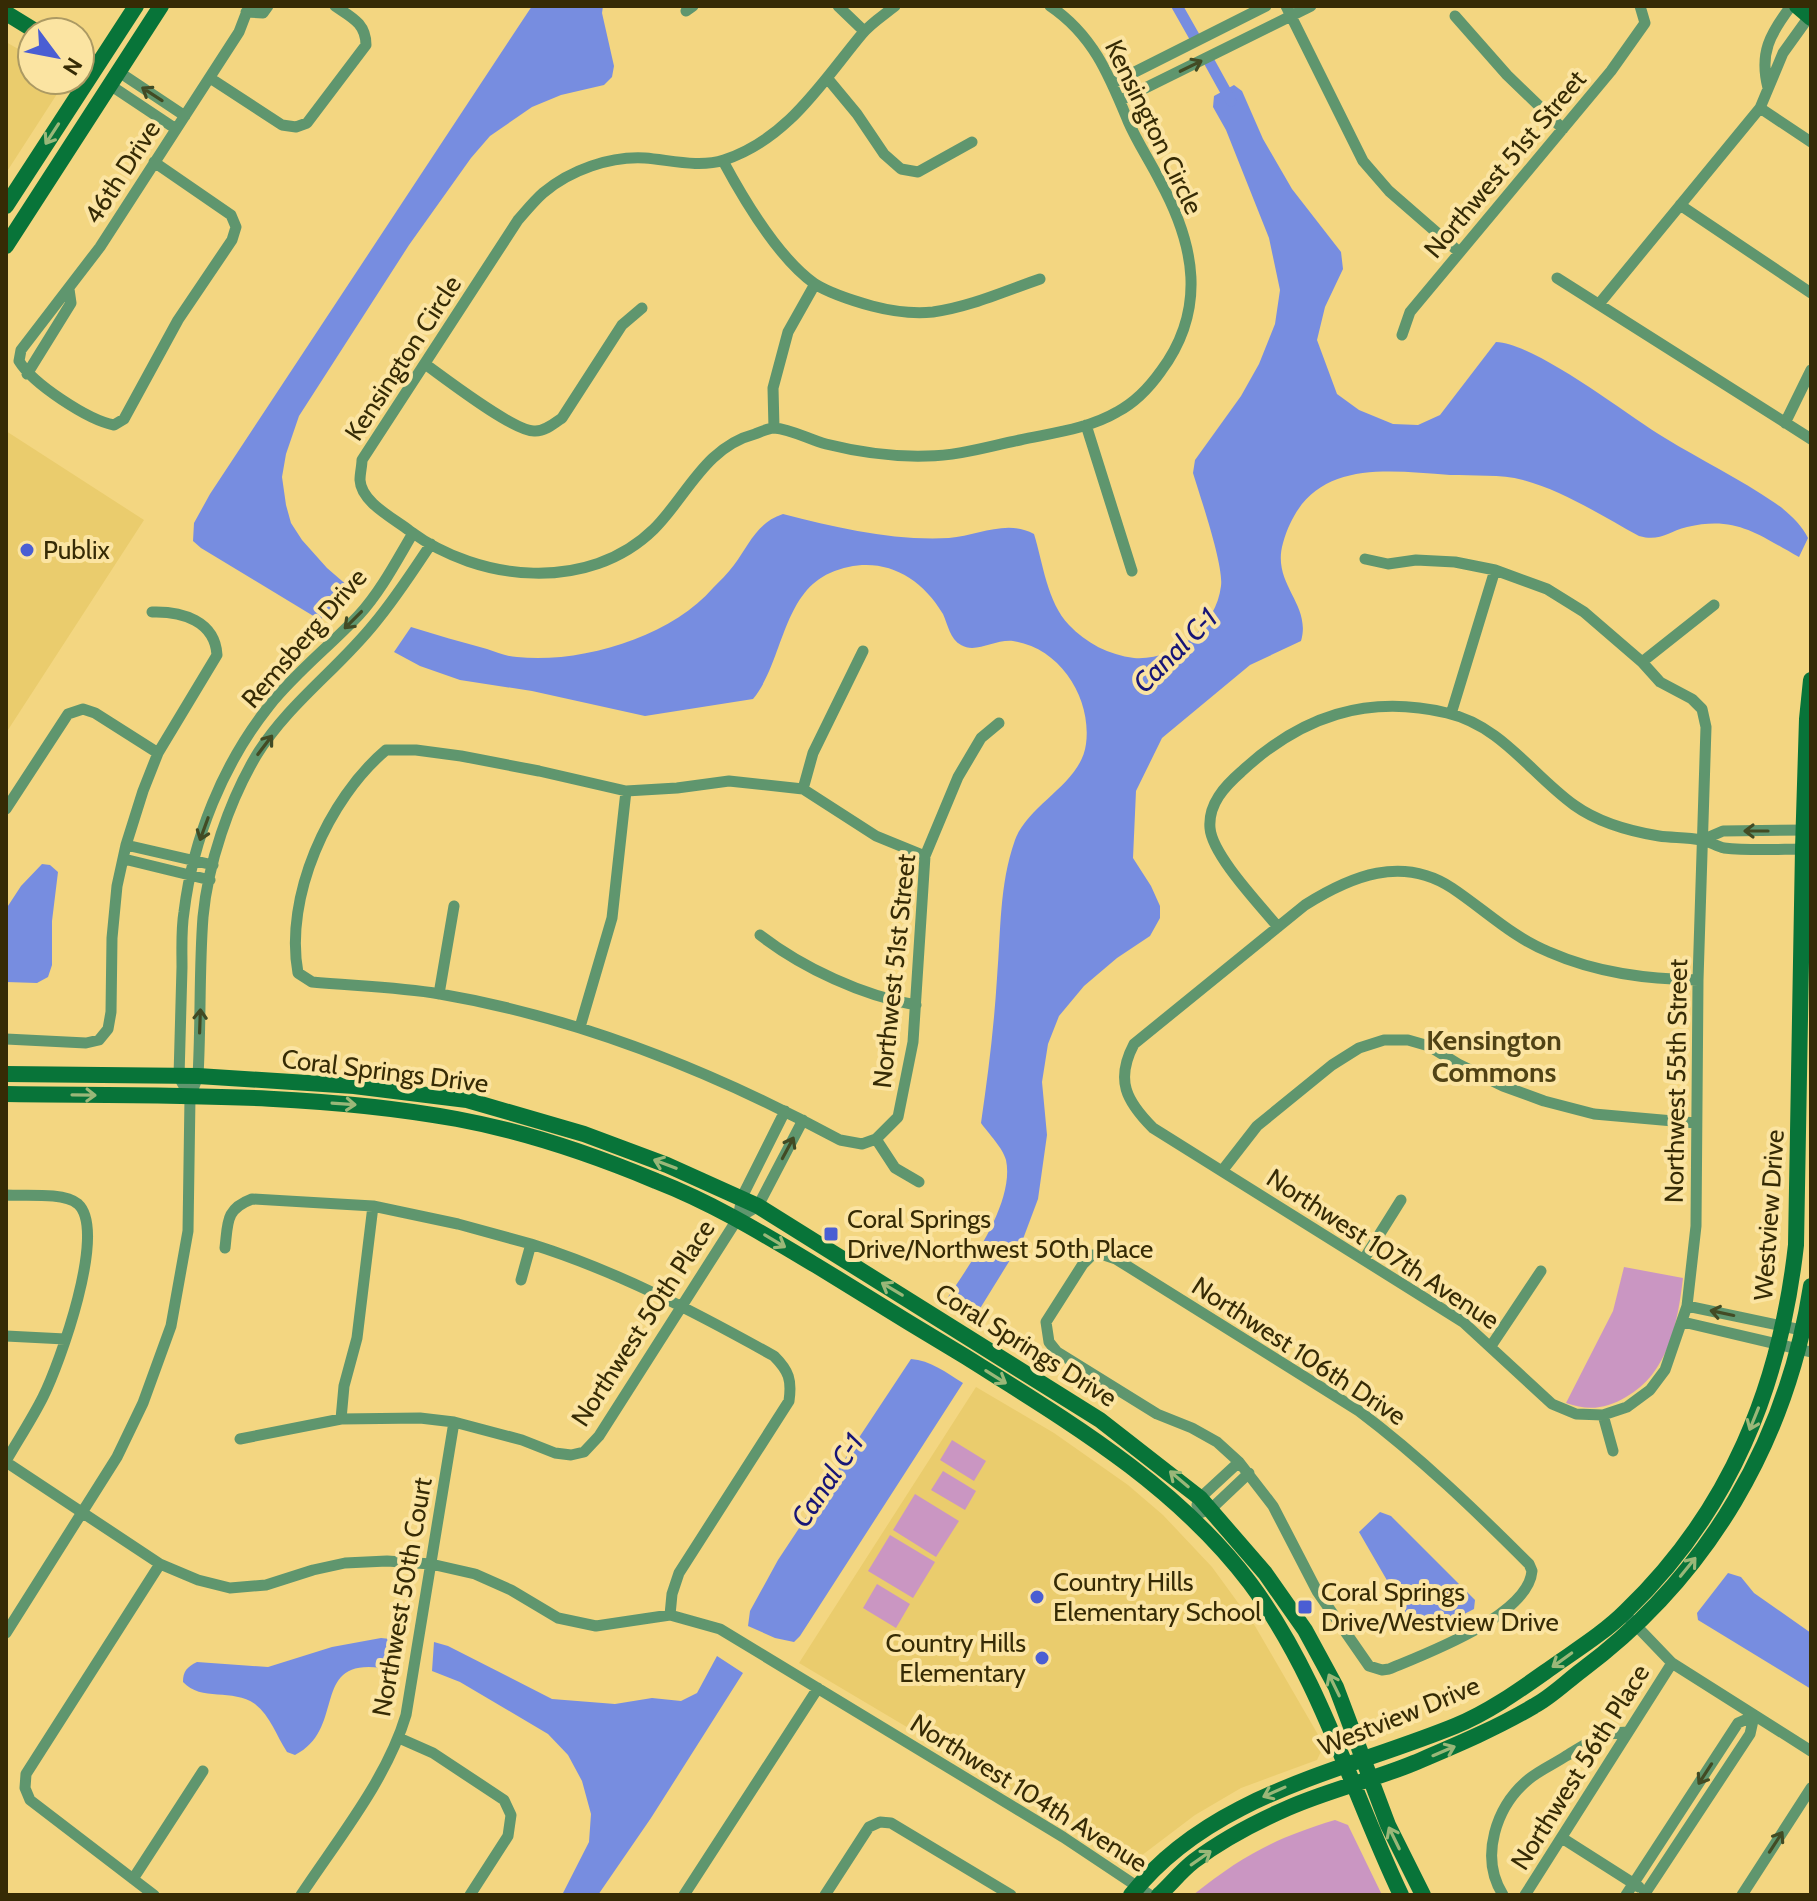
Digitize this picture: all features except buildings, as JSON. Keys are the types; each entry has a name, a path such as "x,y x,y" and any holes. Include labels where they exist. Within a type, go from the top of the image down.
{"main road":[{"path":"96,67 136,6"},
{"path":"6,246 161,6"},
{"path":"96,69 114,78"},
{"path":"6,206 77,96"},
{"name":"Westview Drive","path":"1140,1892 1179,1847 1234,1811 1346,1763 1478,1715 1524,1687 1624,1613 1698,1528 1716,1499 1751,1426 1780,1345 1799,1213 1807,719 1811,680"},
{"name":"Coral Springs Drive","path":"6,1074 198,1076 354,1086 467,1100 584,1134 667,1165 758,1206 1100,1420 1206,1503 1265,1573 1305,1630 1336,1687 1364,1757 1363,1782 1371,1832 1401,1895"},
{"name":"Coral Springs Drive","path":"6,1094 351,1104 460,1119 579,1152 660,1182 738,1218 1091,1435 1153,1482 1191,1516 1250,1583 1288,1641 1317,1695 1346,1763 1363,1782 1423,1895"},
{"name":"Westview Drive","path":"1159,1895 1193,1862 1248,1827 1291,1806 1461,1744 1536,1705 1637,1626 1715,1533 1759,1460 1805,1350 1811,1286"}],"street":[{"name":"46th Drive","path":"69,289 71,303 27,374 19,361 21,350 100,247 239,32 248,9 263,13 268,6"},
{"path":"210,78 282,125 296,127 307,123 366,45 366,32 358,21 335,6"},
{"path":"838,6 864,31"},
{"name":"Kensington Circle","path":"895,6 864,31 828,79 789,122 723,161 682,163 644,158 612,159 578,172 543,192 518,220 362,460 360,481 365,497 413,533 459,559 501,571 538,574 578,569 618,554 651,532 679,501 697,472 721,450 746,436 774,428 828,445 880,454 929,456 973,450 1086,425 1118,412 1146,391 1181,339 1192,304 1191,268 1166,191 1128,122 1113,83 1094,50 1071,20 1050,6"},
{"path":"1113,83 1266,6"},
{"path":"1121,100 1289,11 1311,6"},
{"name":"Northwest 51st Street","path":"1402,335 1410,312 1611,71 1645,23 1640,6"},
{"path":"1289,11 1363,161 1389,191 1459,252"},
{"path":"1768,88 1763,68 1767,46 1804,12"},
{"path":"1599,304 1760,108 1804,12"},
{"path":"1455,16 1507,75 1563,129"},
{"path":"1767,46 1783,53"},
{"path":"114,78 185,116"},
{"path":"114,78 176,129"},
{"path":"828,79 884,154 901,169 918,172 972,142"},
{"path":"1760,108 1811,142"},
{"path":"723,161 739,191 776,245 815,284 855,301 891,311 932,312 972,303 1040,279"},
{"path":"27,374 99,422 114,425 124,419 138,397 148,370 232,240 236,227 231,215 154,162"},
{"path":"1680,205 1811,293"},
{"path":"1557,278 1811,439"},
{"path":"774,428 773,388 788,332 815,284"},
{"path":"425,364 517,426 535,432 562,418 622,325 642,308"},
{"path":"1785,423 1811,370"},
{"path":"1086,425 1132,571"},
{"name":"Remsberg Drive","path":"190,1097 179,1077 183,915 193,860 219,788 241,746 269,707 297,674 361,613 413,533"},
{"name":"Remsberg Drive","path":"6,1633 117,1457 143,1403 171,1326 188,1231 190,1097 198,1076 203,915 213,865 237,797 257,755 309,688 373,625 431,544"},
{"path":"1365,559 1388,564 1416,560 1455,562 1495,570 1547,589 1584,612 1642,662 1714,605"},
{"path":"1451,714 1495,570"},
{"path":"6,1039 86,1043 99,1040 108,1029 117,886 126,845 158,753 217,655 210,631 176,611 152,612"},
{"path":"803,789 813,753 863,651"},
{"name":"Northwest 55th Street","path":"1603,1415 1627,1407 1650,1390 1665,1370 1687,1306 1696,1226 1698,980 1706,727 1702,709 1692,699 1660,682 1642,662"},
{"path":"1698,980 1645,979 1594,968 1547,952 1508,930 1451,887 1425,874 1393,870 1366,874 1335,886 1278,927 1222,858 1210,828 1216,799 1266,748 1303,726 1336,713 1378,706 1419,708 1451,714 1485,729 1509,746 1555,790 1599,821 1659,836 1702,840 1722,848 1807,849"},
{"path":"6,809 68,714 83,709 95,713 158,753"},
{"name":"Northwest 51st Street","path":"876,1139 898,1117 913,1042 925,856 958,777 981,738 999,723"},
{"path":"919,1182 895,1168 876,1139 862,1144 840,1140 696,1068 580,1027 439,994 312,982 298,973 294,953 298,915 308,871 325,829 345,793 366,767 386,750 461,756 626,791 729,781 803,789 876,836 925,856"},
{"path":"580,1027 612,918 626,791"},
{"path":"1702,840 1723,831 1807,830"},
{"path":"126,845 213,865"},
{"path":"124,859 210,880"},
{"path":"439,994 454,906"},
{"name":"Northwest 107th Avenue","path":"1278,927 1134,1044 1125,1061 1123,1078 1136,1111 1153,1128 1463,1322 1552,1404 1576,1414 1603,1415"},
{"path":"760,935 783,953 881,999 916,1005"},
{"path":"1222,1171 1257,1126 1332,1065 1359,1048 1384,1040 1408,1040 1429,1046 1503,1086 1544,1101 1594,1114 1696,1123"},
{"name":"Northwest 50th Place","path":"454,1422 522,1440 555,1453 571,1455 584,1452 599,1436 738,1218 742,1197 785,1111"},
{"path":"758,1206 803,1120"},
{"path":"6,1195 67,1197 79,1205 87,1218 88,1245 79,1300 44,1395 6,1461"},
{"path":"225,1248 230,1215 238,1204 252,1199 373,1206 458,1224 575,1258 683,1305 774,1356 786,1367 792,1382 789,1401 679,1573 672,1594 670,1615"},
{"path":"1364,1259 1401,1200"},
{"path":"341,1419 344,1386 357,1338 373,1206"},
{"name":"Northwest 50th Place","path":"738,1218 758,1206"},
{"path":"521,1280 531,1244"},
{"name":"Northwest 106th Drive","path":"1092,1255 1116,1259 1359,1411 1504,1538 1529,1564 1532,1578 1519,1597 1483,1624 1389,1669 1375,1669 1365,1663 1317,1591 1273,1506 1249,1473 1217,1442 1157,1414 1057,1352 1049,1342 1046,1322 1092,1255"},
{"path":"1491,1346 1541,1271"},
{"path":"1687,1306 1808,1332"},
{"path":"1683,1322 1805,1350"},
{"path":"6,1336 65,1339"},
{"path":"1603,1415 1613,1451"},
{"path":"240,1439 341,1419 420,1418 454,1422"},
{"name":"Northwest 50th Court","path":"301,1895 379,1776 399,1738 406,1715 454,1422"},
{"name":"Northwest 104th Avenue","path":"6,1461 160,1564 198,1580 230,1588 266,1585 345,1563 387,1561 431,1564 475,1574 511,1590 558,1618 596,1626 670,1615 720,1629 1063,1837 1140,1892"},
{"path":"1206,1503 1239,1462"},
{"path":"1191,1516 1249,1473"},
{"path":"154,1895 30,1800 25,1788 26,1774 160,1564"},
{"path":"1624,1613 1672,1663 1811,1751"},
{"name":"Northwest 56th Place","path":"1525,1895 1672,1663"},
{"path":"684,1895 818,1688"},
{"path":"1626,1895 1738,1723 1754,1716"},
{"path":"1562,1838 1647,1894 1750,1734 1754,1716"},
{"path":"1503,1895 1491,1865 1493,1837 1501,1814 1512,1797 1530,1778 1604,1734 1628,1732"},
{"path":"399,1738 433,1753 504,1800 511,1815 508,1836 470,1895"},
{"path":"133,1879 203,1771"},
{"path":"1742,1895 1811,1788"},
{"path":"825,1895 869,1827 880,1822 891,1823 1011,1895"}],"shaded area":[{"path":"6,42 16,48 16,96 56,96 6,173"},
{"path":"6,431 144,520 6,733"},
{"path":"1624,1267 1683,1278 1678,1312 1668,1345 1652,1375 1626,1397 1597,1408 1566,1403 1613,1311"},
{"name":"Country Hills Elementary School","path":"976,1387 1054,1433 1128,1485 1163,1515 1212,1567 1255,1626 1324,1745 1317,1760 1241,1788 1195,1815 1129,1865 986,1774 799,1663"},
{"path":"952,1440 986,1461 974,1481 940,1460"},
{"path":"943,1471 976,1491 965,1510 931,1490"},
{"path":"915,1494 959,1521 936,1557 893,1530"},
{"path":"890,1535 935,1562 913,1598 868,1571"},
{"path":"877,1584 910,1604 896,1628 863,1608"},
{"path":"1335,1820 1348,1825 1382,1895 1193,1895 1227,1869 1260,1850"}],"water":[{"path":"532,6 603,6 614,66 612,77 604,85 561,95 532,107 490,136 409,245 299,416 282,477 291,523 327,568 349,587 320,620 201,548 193,541 194,523 210,494"},
{"path":"1234,85 1242,91 1263,139 1292,189 1341,252 1343,269 1325,307 1317,340 1337,394 1359,410 1393,424 1418,425 1440,415 1496,342 1513,346 1557,367 1665,438 1762,494 1789,514 1808,538 1799,557 1733,525 1704,524 1646,538 1553,491 1523,480 1496,476 1373,472 1328,483 1309,496 1294,516 1281,557 1286,582 1301,616 1301,641 1250,665 1162,738 1136,791 1133,858 1160,906 1160,918 1150,936 1084,986 1059,1016 1048,1044 1042,1082 1047,1135 1038,1199 1023,1239 976,1315 955,1307 948,1297 989,1232 1004,1194 1007,1177 1004,1155 981,1123 1006,874 1015,840 1022,827 1075,771 1086,744 1084,710 1070,678 1059,665 1046,654 1013,641 973,648 961,645 952,635 933,599 921,587 894,570 864,565 830,573 814,583 802,596 763,684 753,699 645,716 532,691 460,680 420,666 394,652 411,627 513,657 568,656 623,644 674,620 695,605 729,571 754,535 766,523 783,514 845,529 907,537 949,538 1002,528 1023,530 1034,534 1047,582 1062,616 1083,637 1107,651 1134,658 1164,654 1178,647 1202,628 1218,601 1221,586 1215,548 1193,473 1195,460 1241,396 1259,364 1275,324 1280,290 1269,238 1226,130 1213,107 1214,96"},
{"path":"42,864 50,865 58,872 52,921 52,965 48,977 37,983 6,982 6,909 21,886"},
{"path":"911,1359 932,1364 963,1383 800,1636 794,1642 775,1638 748,1626 750,1611 778,1560"},
{"path":"1380,1512 1391,1516 1475,1600 1474,1609 1427,1633 1414,1627 1359,1532"},
{"path":"1728,1573 1741,1577 1754,1593 1811,1633 1811,1689 1698,1620 1697,1613"},
{"path":"381,1638 400,1640 393,1670 366,1667 348,1671 338,1681 321,1727 311,1743 295,1755 287,1752 269,1720 255,1704 237,1697 199,1692 183,1682 186,1670 197,1662 268,1667 332,1647"},
{"path":"434,1642 448,1646 552,1699 615,1704 652,1698 681,1701 697,1693 717,1656 743,1673 598,1895 562,1895 589,1842 591,1814 582,1781 568,1755 548,1734 460,1682 432,1671"}],"waterway":[{"name":"Canal C-1","path":"1177,6 1194,36"},
{"name":"Canal C-1","path":"1210,63 1231,101"}],"place":[{"name":"Publix","path":"27,550"},
{"name":"Coral Springs Drive/Northwest 50th Place","path":"831,1234"},
{"name":"Country Hills Elementary School","path":"1037,1597"},
{"name":"Coral Springs Drive/Westview Drive","path":"1305,1607"},
{"name":"Country Hills Elementary","path":"1042,1658"}],"district":[{"name":"Kensington Commons","path":"1494,1056"}]}
